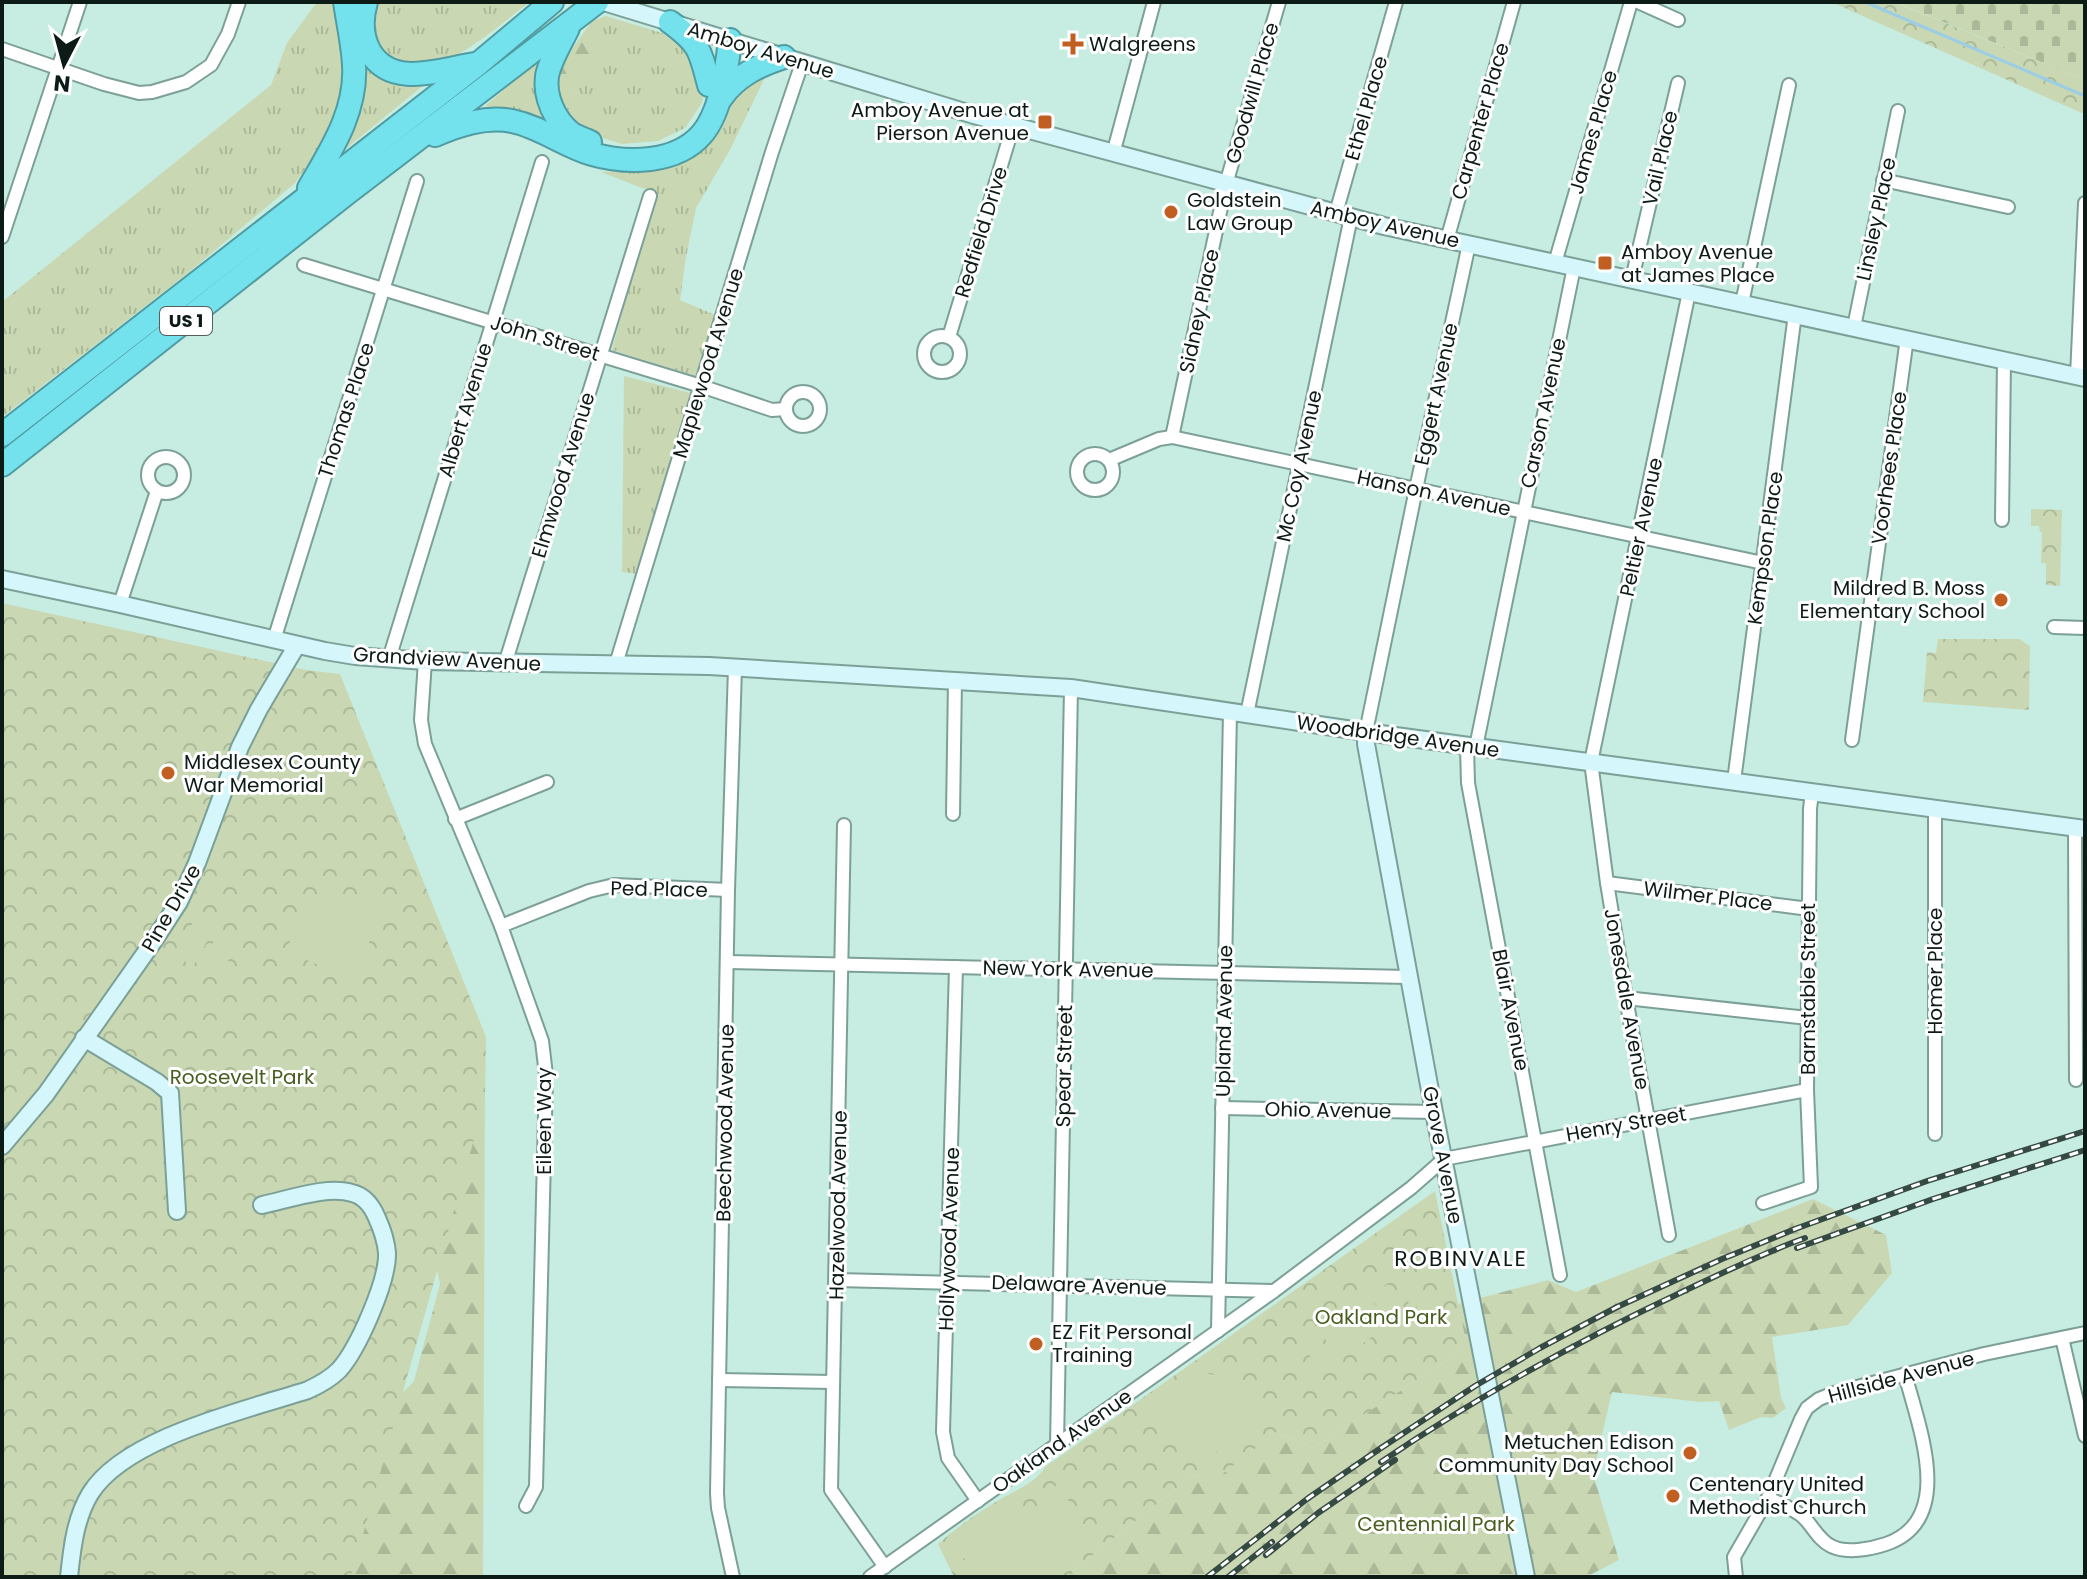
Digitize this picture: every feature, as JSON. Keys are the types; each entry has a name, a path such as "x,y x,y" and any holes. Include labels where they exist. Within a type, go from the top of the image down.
{"highway":[{"path":"302,200 335,141 350,106 354,67 345,2"},
{"path":"366,2 363,35 373,56 385,67 406,74 425,74 478,64"},
{"name":"US 1","path":"2,435 478,64 552,2"},
{"path":"584,12 555,54 547,76 548,99 556,117 572,134 597,145 652,149 679,138 693,128 712,95 767,63 793,60"},
{"name":"US 1","path":"2,465 584,12"},
{"path":"670,22 691,38 701,54 712,95"},
{"path":"411,144 462,124 485,120 510,121 532,127 593,154 645,160 668,156 685,149 702,134 712,95 713,61 726,39"}],"street":[{"path":"2,237 80,2"},
{"path":"2,49 104,84 139,93 152,92 186,82 211,65 228,34 239,2"},
{"name":"Amboy Avenue","path":"604,2 1013,126 1343,215 2081,377"},
{"path":"1113,154 1154,2"},
{"name":"Goodwill Place","path":"1226,184 1279,2"},
{"name":"Ethel Place","path":"1343,215 1396,2"},
{"name":"Carpenter Place","path":"1447,240 1514,2"},
{"name":"James Place","path":"1555,263 1631,2"},
{"path":"1638,2 1678,20"},
{"name":"Maplewood Avenue","path":"616,664 772,152 793,60"},
{"name":"Vail Place","path":"1632,279 1678,83"},
{"path":"1742,303 1789,85"},
{"name":"Linsley Place","path":"1854,327 1898,111"},
{"name":"Redfield Drive","path":"949,337 1013,126"},
{"name":"Albert Avenue","path":"389,659 542,162"},
{"path":"1883,180 2008,207"},
{"name":"Thomas Place","path":"274,640 417,181"},
{"name":"Sidney Place","path":"1172,437 1226,184"},
{"name":"Elmwood Avenue","path":"505,664 650,196"},
{"path":"2081,377 2085,203"},
{"name":"Mc Coy Avenue","path":"1239,713 1299,465 1343,215"},
{"name":"Eggert Avenue","path":"1366,732 1469,244"},
{"name":"John Street","path":"304,265 772,410 786,409"},
{"name":"Carson Avenue","path":"1472,746 1574,267"},
{"name":"Peltier Avenue","path":"1591,762 1689,292"},
{"name":"Kempson Place","path":"1734,781 1795,314"},
{"name":"Voorhees Place","path":"1852,740 1907,338"},
{"path":"2002,520 2004,360"},
{"path":"1109,460 1159,439 1172,437"},
{"name":"Hanson Avenue","path":"1172,437 1763,563"},
{"path":"120,604 157,491"},
{"name":"Grandview Avenue","path":"2,579 343,655 505,664 709,666"},
{"path":"2054,627 2085,628"},
{"name":"Pine Drive","path":"2,1146 40,1102 179,902 197,863 240,747 297,645"},
{"name":"Eileen Way","path":"425,661 421,720 425,744 501,926 542,1041 546,1075 536,1487 526,1506"},
{"name":"Woodbridge Avenue","path":"709,666 1071,688 1366,732 2080,828"},
{"name":"Beechwood Avenue","path":"733,1577 718,1508 728,890 735,668"},
{"path":"953,814 955,680"},
{"name":"Spear Street","path":"1057,1445 1071,688"},
{"name":"Upland Avenue","path":"1218,1331 1225,973 1239,713"},
{"name":"Grove Avenue","path":"1366,732 1408,977 1526,1577"},
{"name":"Blair Avenue","path":"1472,746 1468,783 1560,1275"},
{"name":"Jonesdale Avenue","path":"1591,762 1607,883 1669,1235"},
{"path":"455,819 547,782"},
{"name":"Barnstable Street","path":"1763,1203 1811,1187 1807,1090 1812,792"},
{"name":"Homer Place","path":"1935,808 1935,1134"},
{"name":"Hazelwood Avenue","path":"844,825 831,1490 885,1567"},
{"path":"2076,1080 2080,828"},
{"name":"Wilmer Place","path":"1607,883 1809,909"},
{"name":"Ped Place","path":"501,926 589,891 614,885 728,890"},
{"name":"New York Avenue","path":"728,962 1408,977"},
{"name":"Hollywood Avenue","path":"956,967 945,1445 955,1470 978,1501"},
{"path":"1626,998 1808,1018"},
{"path":"84,1038 170,1093 177,1211"},
{"name":"Henry Street","path":"1444,1159 1807,1090"},
{"name":"Ohio Avenue","path":"1222,1108 1434,1112"},
{"name":"Oakland Avenue","path":"870,1577 1274,1291 1411,1188 1444,1159"},
{"path":"69,1577 76,1528 82,1510 90,1493 117,1466 189,1428 308,1390 332,1376 349,1356 375,1304 386,1271 386,1240 374,1211 360,1195 340,1190 262,1205"},
{"name":"Delaware Avenue","path":"837,1280 1274,1291"},
{"name":"Hillside Avenue","path":"1736,1577 1734,1557 1768,1498 1807,1408 1819,1399 1984,1354 2085,1333"},
{"path":"2062,1338 2085,1436"},
{"path":"1768,1498 1802,1516 1831,1546 1846,1550 1875,1548 1900,1539 1915,1525 1925,1506 1927,1489 1927,1463 1905,1374"},
{"path":"719,1380 833,1382"}],"green space":[{"path":"317,2 338,2 346,48 345,88 333,130 295,183 188,273 2,417 2,302 271,85 287,43"},
{"path":"377,2 530,2 452,58 418,69 400,66 380,56 369,18"},
{"path":"1831,2 1894,2 2085,80 2085,132 2084,114"},
{"path":"1895,2 2085,2 2085,80"},
{"path":"606,16 662,33 698,59 705,87 702,103 685,128 658,141 622,144 583,132 560,108 598,50 592,21"},
{"path":"592,21 599,50 560,108 558,83 561,72"},
{"path":"359,44 384,75 425,84 331,161"},
{"path":"550,51 564,135 518,114 485,106"},
{"path":"767,73 731,148 696,208 680,300 715,315 699,377 612,350 655,193 601,172 661,170 697,153 716,131 734,95"},
{"path":"624,376 691,393 638,574 622,572"},
{"path":"2031,509 2062,510 2060,586 2046,585 2046,563 2041,563 2042,532 2039,526 2031,526"},
{"name":"Roosevelt Park","path":"2,603 306,670 340,674 486,1037 485,1100 351,1577 2,1577"},
{"path":"1938,639 2019,639 2030,646 2029,710 1923,702 1927,652 1936,653"},
{"path":"348,899 365,900 385,910 351,979 286,951 307,913 323,904"},
{"path":"193,922 212,933 193,966 174,955"},
{"path":"217,936 236,947 217,980 198,968"},
{"path":"470,1099 485,1100 483,1577 184,1577 345,1452 414,1381 440,1284 416,1178"},
{"name":"Oakland Park","path":"1435,1191 1467,1347 1313,1448 1276,1432 1216,1479 1193,1475 1065,1577 954,1577 938,1544 951,1533 1029,1483 1045,1467"},
{"name":"Centennial Park","path":"1813,1199 1886,1235 1892,1273 1848,1325 1772,1337 1781,1398 1786,1408 1773,1418 1761,1417 1729,1430 1719,1401 1701,1402 1612,1392 1593,1474 1619,1560 1586,1577 1065,1577 1193,1475 1216,1478 1276,1432 1313,1448 1467,1347 1458,1304 1548,1280 1576,1292"},
{"path":"1406,1271 1426,1300 1413,1309 1393,1280"},
{"path":"1388,1284 1408,1313 1395,1322 1375,1293"},
{"path":"1370,1297 1390,1325 1376,1335 1356,1306"},
{"path":"1351,1310 1371,1338 1358,1347 1338,1319"},
{"path":"1333,1323 1353,1351 1340,1360 1320,1332"},
{"path":"1315,1335 1335,1364 1322,1373 1302,1345"},
{"path":"1196,1373 1219,1376 1239,1385 1257,1398 1273,1416 1236,1444 1231,1440 1204,1461 1194,1460 1176,1436 1171,1439 1141,1400 1165,1384"},
{"path":"1057,1485 1078,1513 1065,1523 1044,1494"},
{"path":"993,1504 1029,1507 1050,1516 1068,1528 1086,1547 1048,1577 978,1577 947,1536"}],"waterway":[{"path":"1865,2 2085,96"}],"railway":[{"path":"1207,1577 1307,1499 1475,1386 1617,1307 1795,1229 1927,1181 2085,1131"},
{"path":"1797,1248 1933,1199 2085,1150"},
{"path":"1381,1462 1566,1350 1712,1278 1805,1238"},
{"path":"1266,1555 1318,1513 1395,1460"},
{"path":"1228,1577 1272,1542"}],"place":[{"name":"Walgreens","path":"1073,44"},
{"name":"Amboy Avenue at Pierson Avenue","path":"1045,122"},
{"name":"Goldstein Law Group","path":"1171,212"},
{"name":"Amboy Avenue at James Place","path":"1605,263"},
{"name":"Mildred B. Moss Elementary School","path":"2001,600"},
{"name":"Middlesex County War Memorial","path":"168,773"},
{"name":"EZ Fit Personal Training","path":"1036,1344"},
{"name":"Metuchen Edison Community Day School","path":"1690,1453"},
{"name":"Centenary United Methodist Church","path":"1673,1496"}],"district":[{"name":"ROBINVALE","path":"1461,1258"}]}
